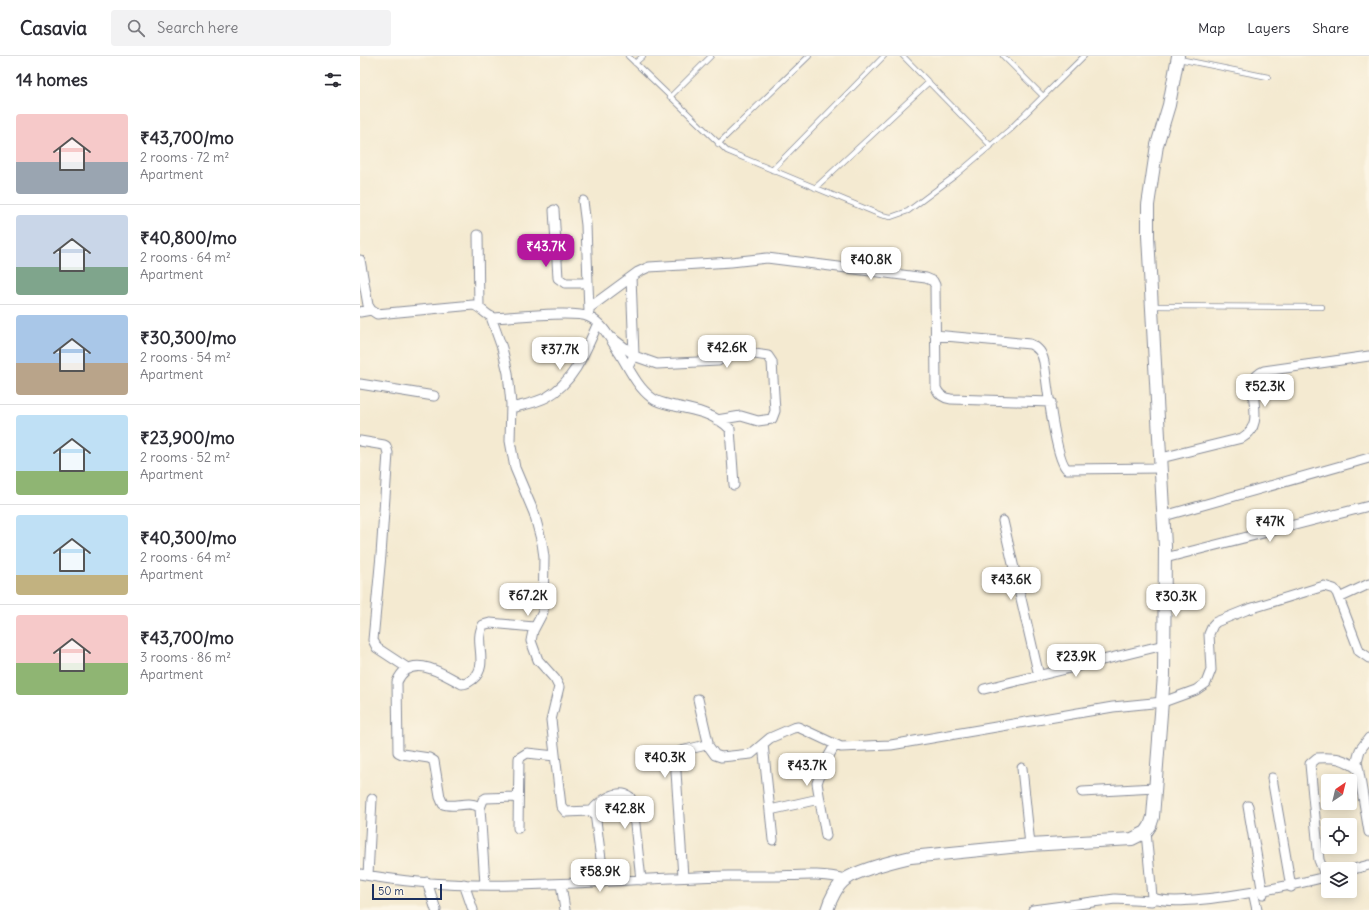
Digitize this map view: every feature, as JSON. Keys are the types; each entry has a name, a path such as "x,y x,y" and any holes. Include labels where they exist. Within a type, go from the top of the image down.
{"street":[{"path":"827,910 830,900 845,879 855,874 911,857 1030,845 1132,839 1146,832 1150,826 1156,802 1155,788 1163,702 1165,558 1153,306 1148,236 1148,204 1157,145 1169,105 1177,58"},
{"path":"583,201 589,313 608,334 634,355 657,364 718,361 729,350 768,356 772,362 775,411 772,419 758,421 741,416 717,420"},
{"path":"554,210 558,278 565,283 588,283"},
{"path":"478,235 479,307"},
{"path":"491,317 589,313 631,277 649,267 731,262 767,258 926,278 930,279 935,285 936,388 942,396 951,399 1051,402"},
{"path":"360,260 371,310 377,314 473,305 479,307 491,317 502,348 508,373 511,408 510,441 515,468 534,513 544,557 543,612 534,627 531,642 538,660 555,679 559,686 551,720 562,808 570,813 592,811 598,803 605,798 625,794 630,797 633,806 641,880"},
{"path":"628,367 634,355 631,277"},
{"path":"360,312 371,310"},
{"path":"511,408 547,397 556,391 580,363 598,323"},
{"path":"608,334 643,389 656,401 700,411 728,427 731,432 734,485"},
{"path":"935,335 1030,344 1036,347 1044,362 1057,446 1062,464 1067,469 1161,463 1242,438 1250,434 1255,424 1253,382 1258,374 1264,371 1369,356"},
{"path":"360,384 434,396"},
{"path":"360,441 384,445 388,453 381,555 372,640 377,648 409,669"},
{"path":"1164,516 1369,458"},
{"path":"1165,558 1369,508"},
{"path":"1003,521 1039,676"},
{"path":"1339,598 1369,584"},
{"path":"698,700 707,744 712,752 721,757 751,754 775,736 793,728 798,728 835,745 848,747 891,745 1113,708 1163,702 1196,690 1206,683 1211,670 1209,634 1213,624 1246,610 1324,586 1334,589 1339,598 1359,651 1369,658"},
{"path":"480,808 476,805 450,806 443,804 440,797 434,761 431,758 404,755 398,752 397,682 403,672 409,669 428,667 433,668 464,684 471,681 480,672 481,632 483,625 490,623 534,627"},
{"path":"984,689 1164,645"},
{"path":"1369,738 1358,755 1369,832"},
{"path":"683,877 675,758 681,751 707,744"},
{"path":"763,744 773,840"},
{"path":"826,836 817,783 823,766 835,745"},
{"path":"518,828 518,762 522,756 527,753 555,756"},
{"path":"1321,864 1319,860 1310,764 1317,758 1338,758 1348,761 1359,770"},
{"path":"1022,768 1030,845"},
{"path":"1272,778 1291,887"},
{"path":"1082,792 1155,788"},
{"path":"485,884 480,808 483,800 486,798 518,796"},
{"path":"372,799 364,874 399,880 464,884 561,884 683,877 814,873 845,879"},
{"path":"770,810 819,799"},
{"path":"1248,806 1258,895 1256,910"},
{"path":"592,811 596,816 604,882"},
{"path":"1146,832 1151,903"},
{"path":"1357,868 1369,864"},
{"path":"1033,910 1115,899 1151,903 1212,903 1258,895 1321,879"},
{"path":"427,882 436,910"},
{"path":"464,884 473,910"},
{"path":"561,884 565,910"}],"lane":[{"path":"628,56 718,144 736,155 881,215 891,217 908,211 991,146 1084,56"},
{"path":"636,64 643,56"},
{"path":"670,97 711,56"},
{"path":"718,144 809,56"},
{"path":"772,170 884,56"},
{"path":"903,56 991,146"},
{"path":"1003,56 1043,96"},
{"path":"1177,58 1268,77"},
{"path":"815,188 928,82"},
{"path":"1153,306 1322,307"}]}
